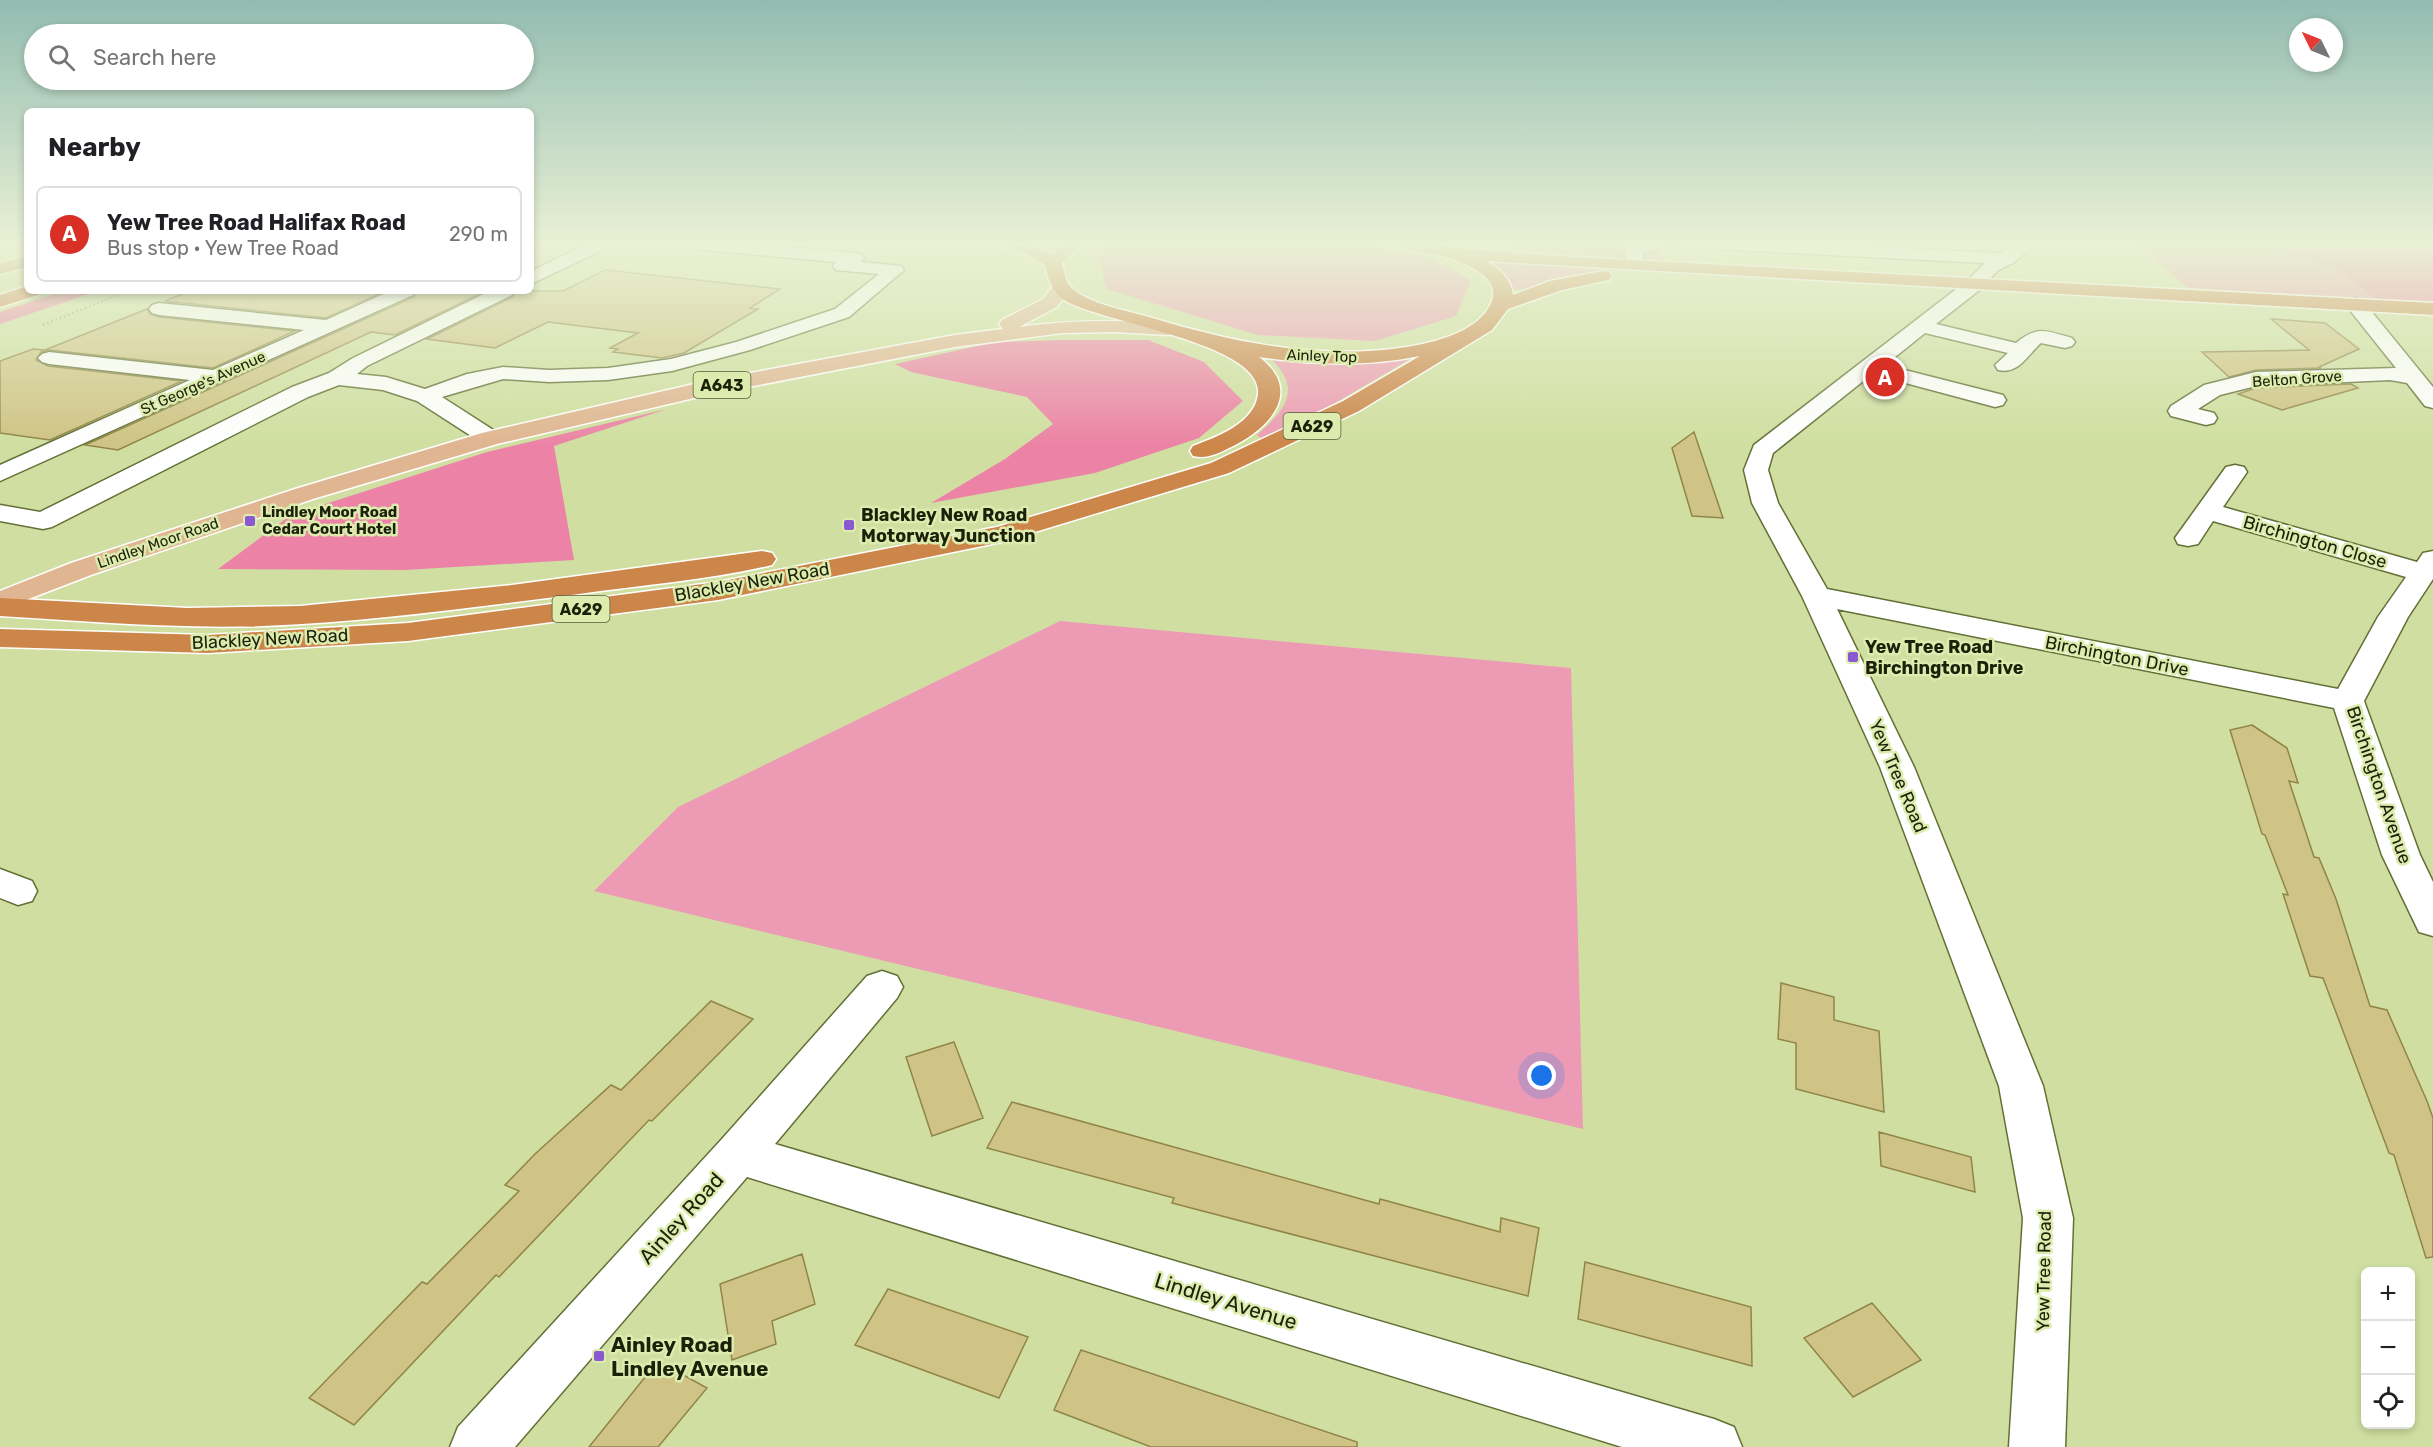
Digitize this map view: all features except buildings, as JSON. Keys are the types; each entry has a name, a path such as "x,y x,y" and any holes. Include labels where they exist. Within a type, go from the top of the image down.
{"highway":[{"name":"Ainley Top","path":"1110,310 1215,342 1287,356 1323,359 1371,357 1461,339 1490,322 1499,310"},
{"name":"Blackley New Road","path":"0,638 208,644 408,632 718,591 1002,534 1220,468 1351,406 1461,339"},
{"name":"Blackley New Road","path":"0,607 155,617 298,615 458,600 724,566 928,528 1015,508 1136,475 1197,454 1242,433 1262,414 1270,395 1269,385 1265,375 1250,360 1215,342"}],"main road":[{"name":"Lindley Moor Road","path":"955,341 1022,320 1039,310"},
{"name":"Lindley Moor Road","path":"0,601 81,569 304,494 490,438 707,388 955,341 1062,327 1114,326 1168,329"}],"street":[{"path":"164,310 328,326"},
{"name":"St George's Avenue","path":"0,474 365,310"},
{"path":"0,513 43,521 300,392 337,378 360,362 467,310"},
{"path":"425,396 476,379 503,373 549,376 608,374 672,364 743,346 842,313 846,310"},
{"name":"Yew Tree Road","path":"1943,310 1762,450 1756,470 1766,503 1816,596 1898,767 2021,1086 2048,1218 2037,1447"},
{"path":"2359,310 2433,400"},
{"path":"1921,326 2020,350"},
{"path":"2006,365 2037,336 2065,342"},
{"path":"49,357 218,377"},
{"path":"1869,367 1995,400"},
{"name":"Belton Grove","path":"2206,418 2179,411 2212,390 2256,379 2390,374 2414,377"},
{"path":"337,378 386,384 425,396 490,438"},
{"path":"0,452 37,457"},
{"path":"2188,538 2235,472"},
{"name":"Birchington Close","path":"2208,511 2428,566"},
{"name":"Birchington Avenue","path":"2428,566 2393,616 2348,701 2401,855 2433,921"},
{"name":"Birchington Drive","path":"1816,596 2348,701"},
{"name":"Ainley Road","path":"478,1447 738,1154 882,987"},
{"name":"Lindley Avenue","path":"738,1154 1714,1447"}],"path":[{"path":"43,325 82,310"}],"shaded area":[{"path":"8,310 43,310 0,324 0,312"},
{"path":"1174,310 1459,310 1456,316 1375,341 1258,335"},
{"path":"1148,340 1204,362 1243,401 1199,438 1095,473 931,503 1005,459 1053,424 1027,397 911,372 895,364 996,342"},
{"path":"1415,356 1301,423 1263,440 1257,435 1276,417 1287,399 1286,379 1269,357"},
{"path":"667,409 554,446 574,560 405,570 218,569 291,515 487,452"},
{"path":"1060,621 1571,668 1583,1129 594,891 678,807"}],"place":[{"name":"Yew Tree Road Halifax Road","path":"1885,377"},
{"name":"Lindley Moor Road Cedar Court Hotel","path":"250,521"},
{"name":"Blackley New Road Motorway Junction","path":"849,525"},
{"name":"Yew Tree Road Birchington Drive","path":"1853,657"},
{"name":"Ainley Road Lindley Avenue","path":"599,1356"}]}
